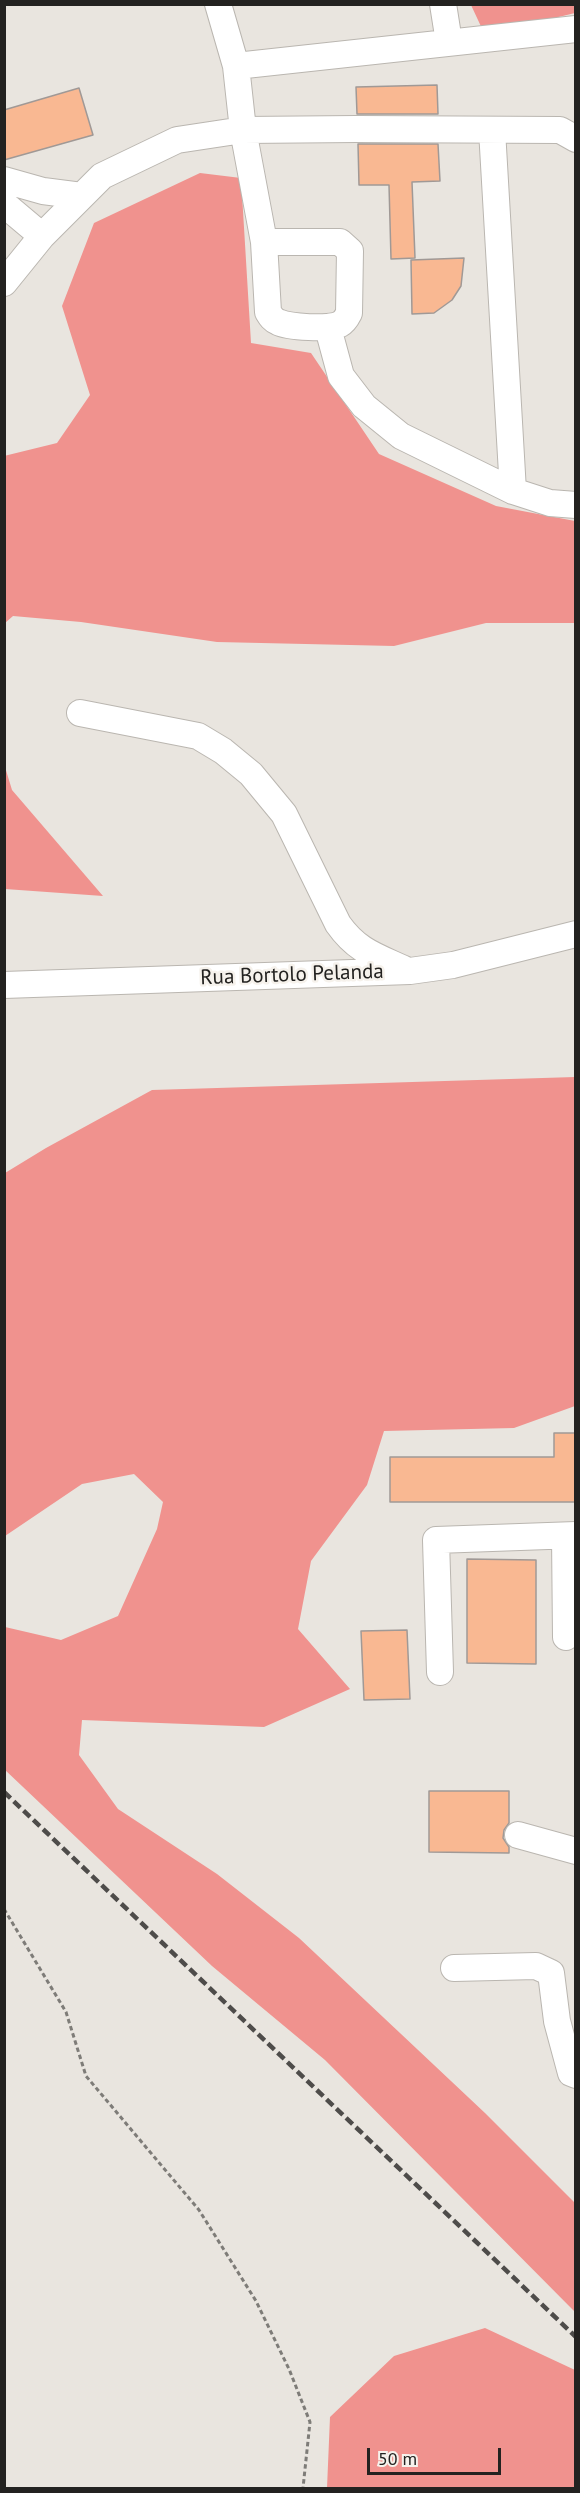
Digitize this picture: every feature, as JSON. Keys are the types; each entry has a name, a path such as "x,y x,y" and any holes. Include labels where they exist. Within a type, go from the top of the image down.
{"street":[{"path":"218,4 236,66 243,130 264,242 268,312 280,324 328,328 340,324 349,313 350,251 346,244 340,242 264,242"},
{"path":"443,4 449,42"},
{"path":"236,66 576,28"},
{"path":"4,283 42,236 102,176 177,140 243,130 560,130 576,139"},
{"path":"492,130 513,491"},
{"path":"4,180 43,192 82,196"},
{"path":"4,204 42,236"},
{"path":"328,328 341,376 364,406 401,436 513,491 550,503 576,505"},
{"path":"81,713 198,736 223,751 251,774 284,814 338,924 348,939 362,951 410,971"},
{"name":"Rua Bortolo Pelanda","path":"4,985 410,971 453,965 576,934"},
{"path":"440,1672 436,1540 570,1535 566,1637"},
{"path":"518,1835 576,1851"},
{"path":"454,1968 536,1966 551,1973 557,2020 571,2073 576,2075"}],"path":[{"path":"4,1909 66,2012 86,2076 199,2210 256,2301 289,2369 310,2422 303,2488"}],"shaded area":[{"path":"471,5 575,5 575,13 485,35"},
{"path":"200,173 241,178 251,343 311,353 379,454 496,506 575,521 575,623 486,623 394,646 217,642 81,622 13,616 5,623 4,456 57,443 90,395 62,306 94,223"},
{"path":"5,767 12,790 103,896 5,889"},
{"path":"575,1077 575,1406 514,1428 384,1431 367,1485 311,1561 298,1629 350,1689 264,1727 82,1720 79,1755 118,1809 217,1874 299,1938 485,2113 575,2203 575,2312 325,2060 212,1966 4,1769 5,1627 61,1640 118,1616 157,1529 163,1502 134,1474 82,1484 5,1536 5,1173 152,1090"},
{"path":"485,2328 575,2370 575,2488 327,2488 330,2417 394,2356"}],"building":[{"path":"437,85 438,114 357,114 356,87"},
{"path":"79,88 93,135 4,160 4,110"},
{"path":"358,144 438,144 440,181 412,182 415,258 391,259 389,185 359,185"},
{"path":"464,258 461,286 452,300 434,313 412,314 411,260"},
{"path":"554,1433 576,1433 576,1502 390,1502 390,1457 554,1457"},
{"path":"467,1559 536,1560 536,1664 467,1663"},
{"path":"407,1630 410,1699 364,1700 361,1631"},
{"path":"429,1791 509,1791 509,1823 504,1830 503,1838 509,1847 509,1853 429,1852"}],"railway":[{"path":"4,1792 576,2337"}]}
